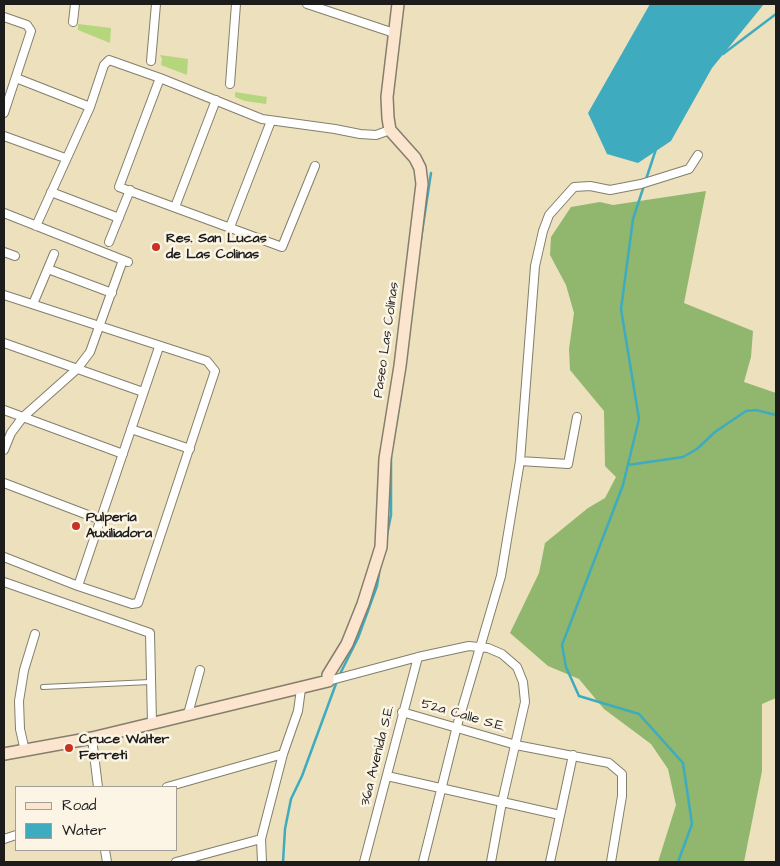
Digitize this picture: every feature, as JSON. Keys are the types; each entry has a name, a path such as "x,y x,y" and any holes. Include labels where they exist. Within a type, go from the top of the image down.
{"street":[{"path":"73,22 75,4"},
{"path":"151,61 156,4"},
{"path":"230,84 236,4"},
{"path":"307,4 394,33"},
{"path":"36,226 65,158 90,107 104,65 109,60 160,78 262,120 335,128 360,134 376,134 390,130 387,97 398,4"},
{"path":"4,17 27,25 31,31 4,113"},
{"path":"16,78 90,107"},
{"path":"160,78 120,187 282,247 315,166"},
{"path":"175,207 216,100"},
{"path":"230,227 271,120"},
{"name":"Paseo Las Colinas","path":"330,680 328,675 346,644 363,604 381,547 386,459 400,366 422,184 420,168 415,158 390,130"},
{"path":"4,136 65,158"},
{"path":"423,862 440,788 501,576 520,461 535,266 543,231 549,215 574,187 590,186 610,190 641,184 689,168 698,155"},
{"path":"109,242 130,190"},
{"path":"51,192 119,218"},
{"path":"4,213 126,261 90,352 77,369 22,417 11,433 4,450"},
{"path":"4,252 15,256"},
{"path":"33,304 54,254"},
{"path":"48,269 112,293"},
{"path":"4,295 159,347 208,361 215,371 138,603 132,604 78,586 4,557"},
{"path":"4,343 143,392"},
{"path":"78,586 159,347"},
{"path":"4,410 123,454"},
{"path":"520,461 568,464 576,436 577,417"},
{"path":"131,429 190,449"},
{"path":"4,483 100,520"},
{"path":"4,582 150,633 152,723"},
{"path":"24,751 20,729 19,701 24,670 35,634"},
{"path":"4,754 92,738 301,689 418,657 481,646 502,654 517,667 523,682 524,702 491,862"},
{"name":"36a Avenida S.E.","path":"364,862 418,657"},
{"path":"188,714 200,670"},
{"path":"262,862 261,839 283,754 298,711 301,689"},
{"name":"52a Calle S.E.","path":"402,712 457,726 516,745 609,763 622,774 622,796 611,862"},
{"path":"92,738 98,786"},
{"path":"171,786 283,754"},
{"path":"550,862 573,755"},
{"path":"387,776 560,815"},
{"path":"176,862 261,839"}],"lane":[{"path":"43,687 150,682"}],"green space":[{"path":"78,24 111,28 110,43 78,30"},
{"path":"160,55 188,59 187,75 161,65 162,59"},
{"path":"235,92 267,97 266,104 245,101 235,97"},
{"path":"706,191 684,303 753,331 751,357 744,382 776,393 776,698 762,704 762,771 744,862 658,862 676,805 668,769 651,744 604,709 579,679 548,666 510,633 539,573 545,543 588,508 605,498 616,477 605,466 604,411 570,370 569,349 574,313 566,285 550,255 551,237 571,207 600,202 613,205"}],"water":[{"path":"650,4 764,4 712,68 671,141 638,163 607,154 588,113"}],"waterway":[{"path":"723,54 776,14"},
{"path":"656,149 633,219 621,309 639,419 623,485 562,645 566,667 579,696 639,714 683,763 692,824 678,862"},
{"path":"420,245 431,173"},
{"path":"393,443 401,394"},
{"path":"628,465 683,457 697,449 715,432 746,411 756,410 776,415"},
{"path":"387,535 391,515 391,456"},
{"path":"339,676 358,638 377,586 380,567"},
{"path":"283,862 285,829 291,799 302,776 337,681"}],"place":[{"name":"Res. San Lucas de Las Colinas","path":"156,247"},
{"name":"Pulpería Auxiliadora","path":"76,526"},
{"name":"Cruce Walter Ferreti","path":"69,748"}]}
